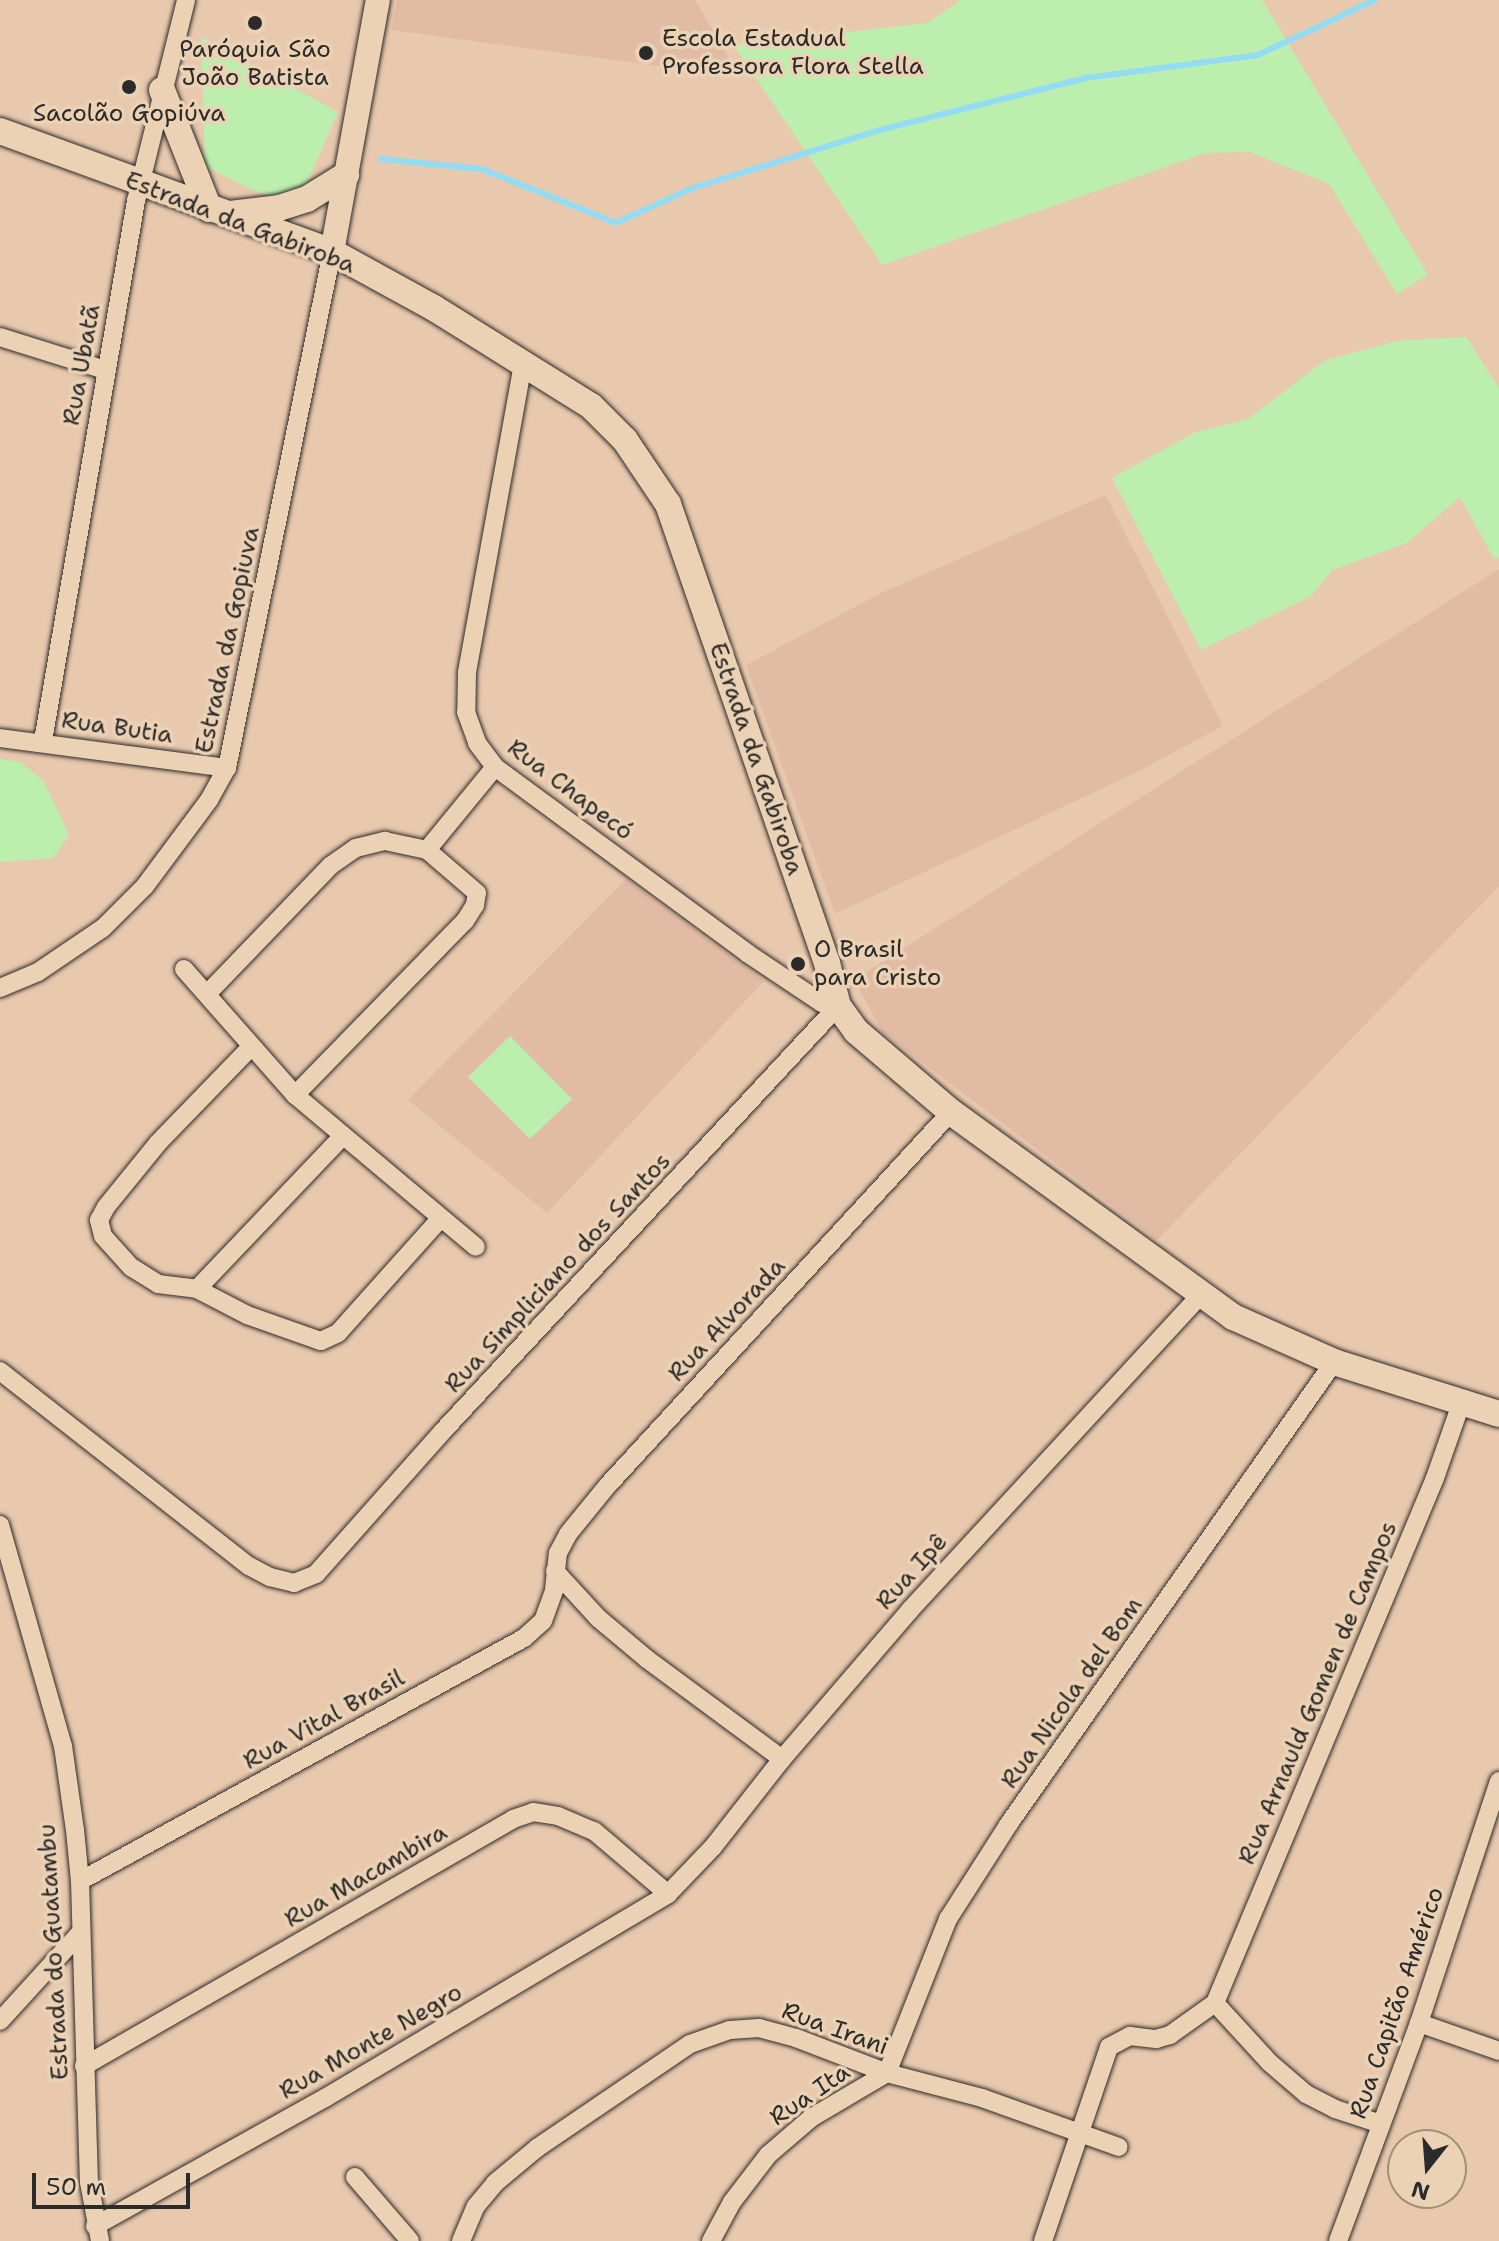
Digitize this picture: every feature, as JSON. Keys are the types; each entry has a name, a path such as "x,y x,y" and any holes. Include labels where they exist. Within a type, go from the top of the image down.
{"main road":[{"path":"162,90 215,212 279,208 307,199 346,175"},
{"name":"Estrada da Gabiroba","path":"0,131 215,212 332,252 434,308 591,406 625,440 668,504 827,963 838,1006 878,1053 951,1112 1233,1317 1334,1362 1499,1414"}],"street":[{"name":"Rua Ubatã","path":"43,741 139,183 186,0"},
{"path":"332,252 378,0"},
{"name":"Estrada da Gopiuva","path":"0,988 38,972 103,928 145,886 209,800 227,768 332,252"},
{"path":"0,337 105,370"},
{"name":"Rua Chapecó","path":"523,364 467,673 466,712 477,743 495,767 747,953 822,1003 838,1006"},
{"name":"Rua Butia","path":"0,738 43,741 227,768"},
{"path":"427,850 495,767"},
{"path":"207,994 330,866 356,848 385,841 427,850 477,893 475,905 465,921 295,1095"},
{"path":"184,969 250,1048 295,1095 476,1247"},
{"name":"Rua Simpliciano dos Santos","path":"0,1371 249,1566 270,1577 294,1583 316,1574 454,1420 838,1006"},
{"path":"250,1048 158,1143 106,1207 99,1220 103,1236 131,1267 158,1284 197,1289 247,1315 321,1341 338,1333 440,1219"},
{"name":"Rua Alvorada","path":"555,1571 568,1534 608,1485 951,1112"},
{"path":"197,1289 342,1137"},
{"name":"Rua Ipê","path":"668,1894 713,1847 782,1759 910,1610 1203,1293"},
{"name":"Rua Nicola del Bom","path":"887,2073 948,1919 1008,1825 1334,1362"},
{"name":"Rua Arnauld Gomen de Campos","path":"1215,2003 1435,1478 1462,1401"},
{"name":"Estrada do Guatambu","path":"0,1525 63,1746 80,1881 89,2182 97,2233"},
{"path":"555,1571 598,1618 647,1659 782,1759"},
{"name":"Rua Vital Brasil","path":"80,1881 524,1638 543,1621 554,1590 555,1571"},
{"name":"Rua Capitão Américo","path":"1338,2241 1491,1829 1499,1781"},
{"name":"Rua Macambira","path":"84,2066 513,1819 533,1812 558,1816 594,1831 668,1894"},
{"name":"Rua Monte Negro","path":"97,2233 668,1894"},
{"path":"0,2021 80,1933"},
{"path":"1043,2241 1109,2047 1130,2036 1156,2039 1170,2035 1215,2003 1270,2063 1306,2094 1335,2109 1381,2124"},
{"path":"1419,2023 1499,2051"},
{"name":"Rua Irani","path":"461,2241 476,2206 495,2183 537,2148 690,2044 730,2030 759,2028 796,2038 887,2073 982,2098 1119,2147"},
{"name":"Rua Ita","path":"711,2241 732,2202 768,2155 811,2118 887,2073"},
{"path":"355,2177 410,2241"}],"shaded area":[{"name":"Escola Estadual Professora Flora Stella","path":"397,0 695,0 740,77 391,30"},
{"path":"1106,495 1223,726 1135,773 835,914 746,665 881,593"},
{"path":"1499,569 1499,886 1157,1240 882,1032 854,980"},
{"path":"626,879 764,981 547,1213 408,1100"}],"green space":[{"path":"960,0 1262,0 1428,275 1397,294 1329,184 1250,152 1206,153 882,265 733,44 928,23"},
{"path":"201,37 338,112 305,188 278,196 259,193 205,166"},
{"path":"1466,337 1499,388 1499,556 1494,559 1460,497 1407,543 1332,570 1311,596 1201,650 1112,478 1196,432 1248,419 1324,361 1396,341"},
{"path":"0,759 20,762 43,780 69,835 53,858 0,862"},
{"path":"510,1036 572,1099 530,1139 468,1077"}],"waterway":[{"path":"381,159 482,169 616,223 690,189 876,131 1086,78 1258,55 1375,0"}],"place":[{"name":"Paróquia São João Batista","path":"255,23"},
{"name":"Escola Estadual Professora Flora Stella","path":"646,53"},
{"name":"Sacolão Gopiúva","path":"129,87"},
{"name":"O Brasil para Cristo","path":"798,964"}]}
